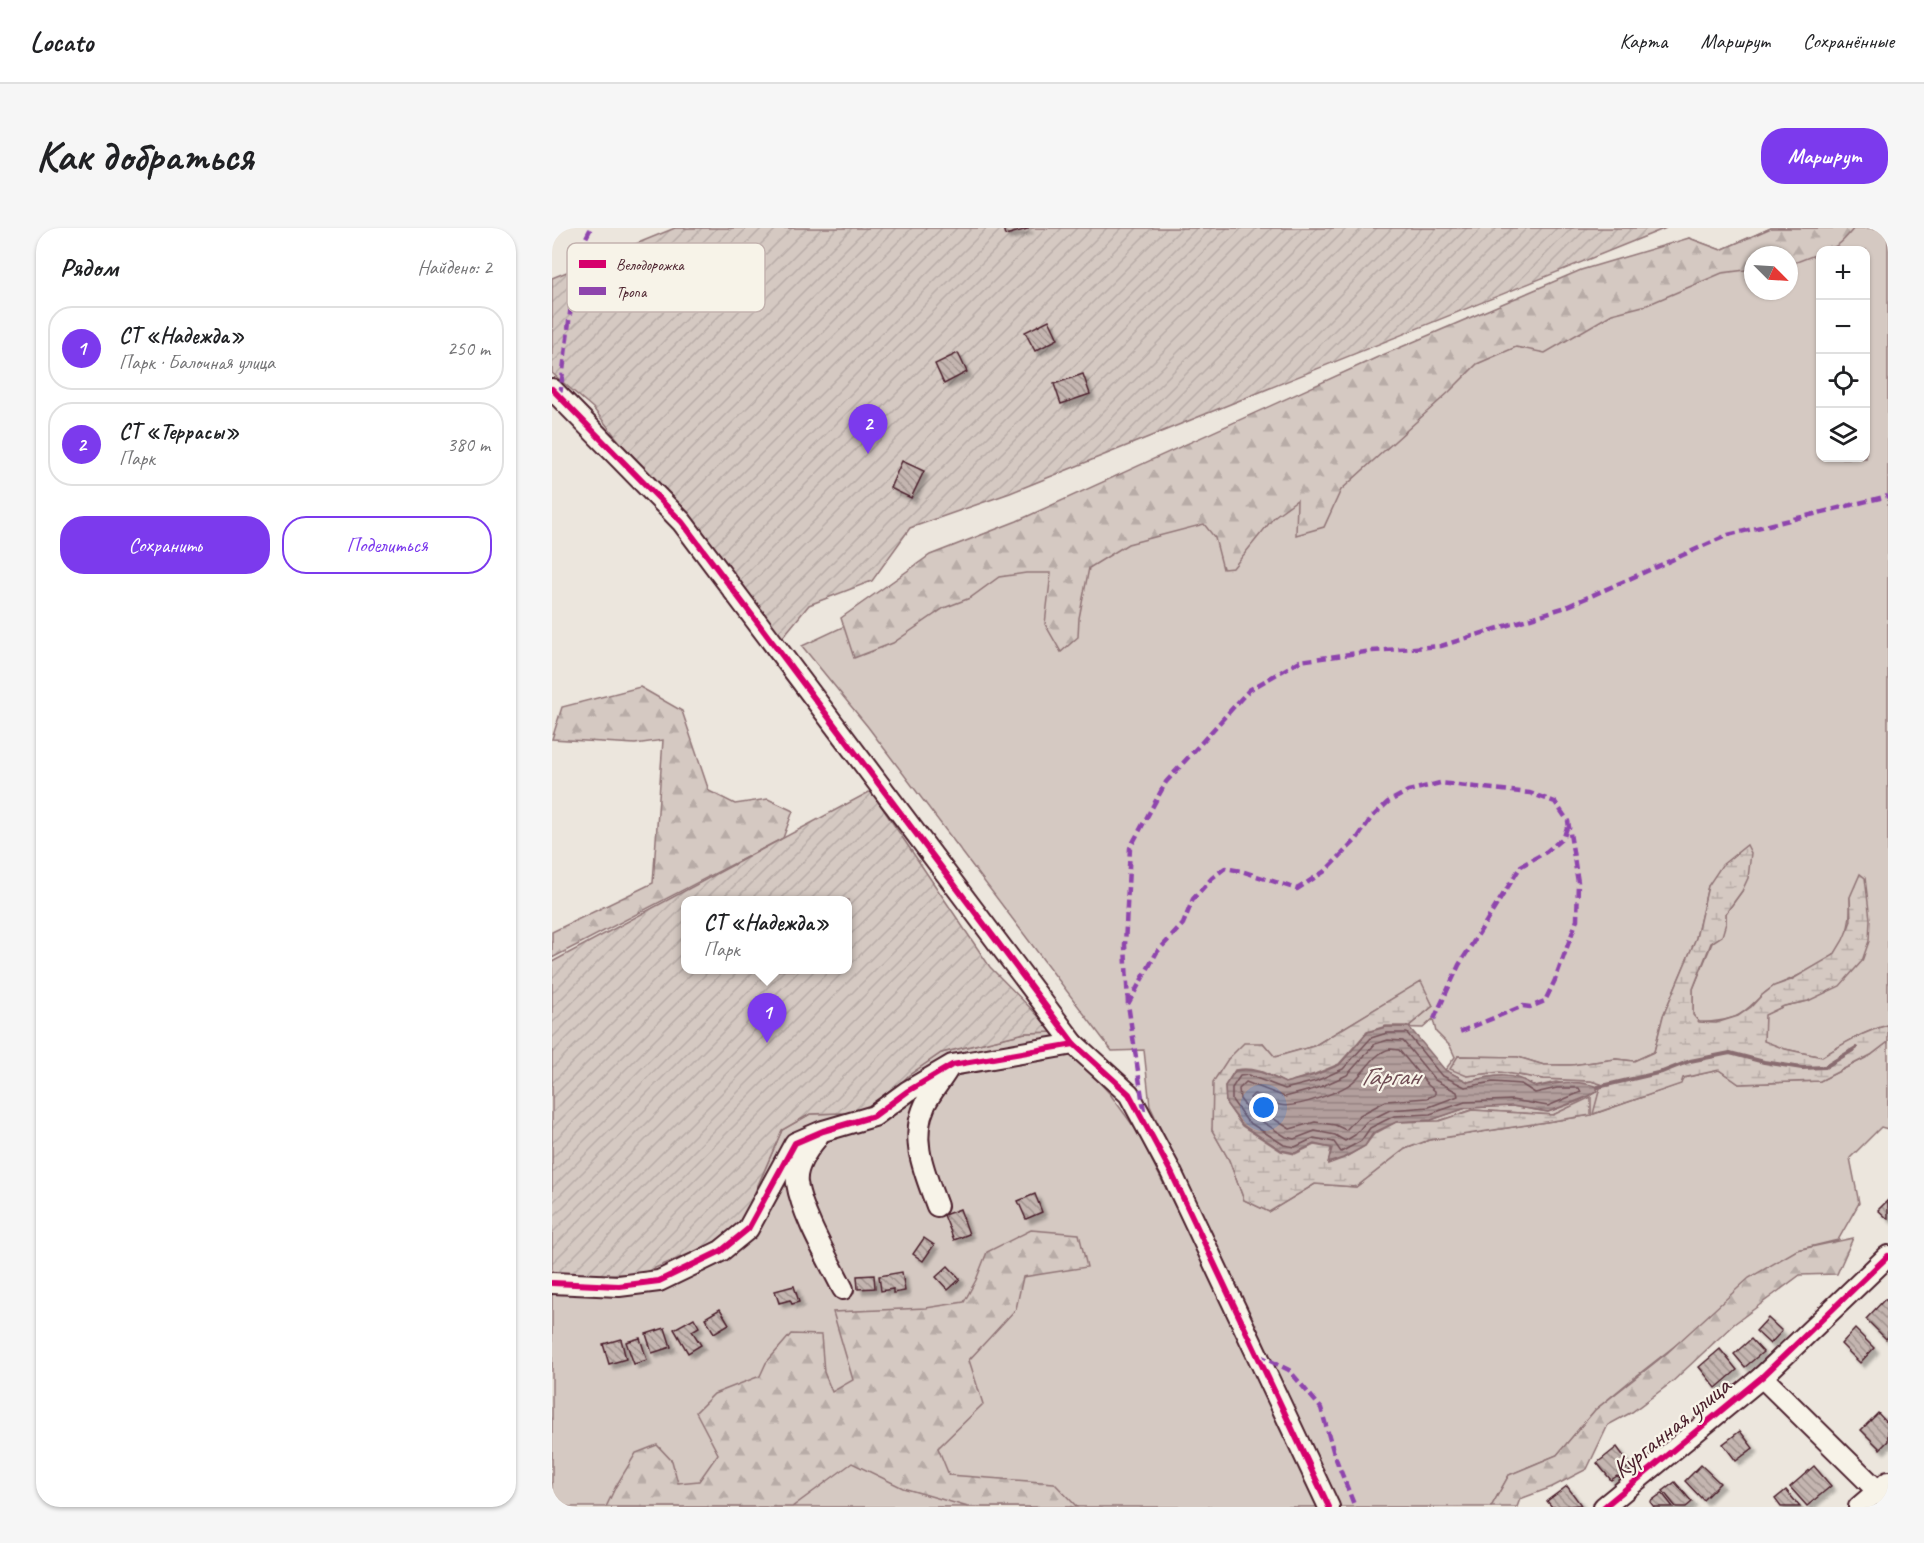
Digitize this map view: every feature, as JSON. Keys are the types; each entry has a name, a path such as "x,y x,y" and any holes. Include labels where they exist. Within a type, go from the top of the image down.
{"street":[{"path":"552,389 682,522 1074,1044 1129,1094 1171,1172 1329,1507"},
{"path":"552,1283 619,1286 659,1281 720,1251 748,1229 795,1143 823,1131 874,1116 908,1090 952,1065 1074,1044"},
{"path":"937,1206 919,1155 918,1129 925,1105 952,1065"},
{"path":"823,1131 804,1152 797,1181 810,1222 843,1289"},
{"name":"Курганная улица","path":"1604,1507 1762,1377 1888,1256"},
{"path":"1762,1377 1885,1492 1859,1507"}],"green space":[{"path":"675,228 1666,228 1010,493 910,528 872,581 809,605 778,643 593,408 552,373 552,278 567,272 567,312 765,312 765,243 638,243"},
{"path":"1771,228 1888,228 1888,1025 1854,1038 1822,1057 1764,1042 1764,1015 1784,1006 1808,1001 1862,961 1850,897 1846,934 1840,948 1830,959 1769,989 1735,1017 1699,1022 1693,1015 1693,989 1712,943 1726,923 1726,913 1742,891 1708,886 1696,938 1663,1016 1654,1052 1634,1061 1616,1059 1572,1065 1544,1065 1518,1057 1458,1056 1467,1076 1500,1072 1543,1079 1591,1081 1601,1084 1594,1114 1680,1084 1683,1078 1719,1070 1739,1084 1820,1081 1871,1055 1888,1042 1888,1129 1881,1127 1850,1158 1859,1203 1838,1240 1797,1250 1595,1410 1557,1455 1509,1475 1491,1507 1338,1507 1150,1106 1144,1050 1112,1051 868,727 802,646 1523,309 1689,238 1721,250","holes":["1420,982 1433,1006 1409,1026 1386,1026 1367,1032 1339,1064 1285,1083 1315,1075 1339,1065 1368,1032 1386,1027 1423,1028 1433,1019 1436,1032 1450,1046 1455,1057 1445,1070 1468,1082 1502,1076 1518,1079 1535,1087 1556,1082 1596,1092 1548,1112 1512,1106 1466,1108 1431,1120 1396,1122 1439,1121 1472,1110 1553,1115 1590,1098 1591,1115 1429,1140 1405,1149 1356,1187 1315,1184 1269,1212 1244,1200 1229,1160 1212,1130 1228,1059 1263,1043 1275,1057 1314,1046"]},
{"path":"1771,228 1854,228 1836,246 1816,246 1816,255 1798,262 1798,246 1744,246 1744,270 1722,273 1647,305 1612,314 1545,353 1516,347 1477,364 1341,490 1324,527 1296,535 1297,500 1275,516 1233,568 1223,569 1215,538 1204,524 1128,544 1089,568 1079,618 1078,637 1061,652 1045,624 1051,573 1026,573 999,577 970,598 944,608 893,643 854,658 841,618 930,555 1017,521 1378,357 1581,270 1689,238 1721,250"},
{"path":"640,687 682,711 709,791 735,804 768,799 793,811 783,838 552,958 552,932 653,883 663,740 635,744 552,739 562,707"},
{"path":"871,791 990,967 1054,1032 1025,1033 941,1053 909,1075 872,1112 810,1114 782,1130 741,1224 708,1246 643,1273 552,1277 552,962"},
{"path":"1747,845 1751,853 1748,878 1742,891 1726,913 1722,936 1711,943 1693,989 1693,1015 1699,1022 1716,1023 1738,1016 1774,986 1791,980 1834,955 1851,921 1850,897 1860,874 1865,878 1870,919 1869,941 1862,961 1840,986 1808,1001 1784,1006 1765,1015 1764,1041 1785,1049 1822,1057 1854,1038 1888,1025 1888,1042 1871,1055 1820,1081 1739,1084 1719,1070 1683,1078 1681,1084 1593,1114 1601,1084 1591,1081 1543,1079 1500,1072 1467,1076 1450,1069 1458,1056 1518,1057 1544,1065 1572,1065 1616,1059 1634,1061 1654,1052 1663,1016 1696,938 1708,886 1722,865"},
{"path":"1421,981 1433,1006 1409,1026 1386,1026 1367,1032 1339,1064 1285,1083 1255,1070 1235,1070 1225,1086 1226,1103 1242,1126 1281,1151 1295,1154 1314,1145 1331,1148 1328,1164 1365,1146 1374,1134 1396,1122 1439,1121 1472,1110 1553,1115 1591,1097 1591,1115 1429,1140 1405,1149 1356,1187 1315,1184 1269,1212 1244,1200 1229,1160 1212,1130 1213,1082 1228,1059 1244,1043 1263,1043 1275,1057 1314,1046"},
{"path":"1054,1032 1110,1094 1137,1131 1253,1362 1321,1507 552,1507 552,1277 643,1273 741,1224 782,1130 810,1114 872,1112 909,1075 941,1053 1025,1033"},
{"path":"1235,1070 1255,1070 1285,1083 1255,1071 1235,1071 1295,1153 1314,1144 1332,1148 1328,1163 1365,1146 1344,1158 1327,1164 1331,1148 1314,1145 1295,1154 1280,1151 1242,1126 1226,1103 1225,1086"},
{"path":"1396,1122 1374,1134 1365,1146 1373,1133"},
{"path":"1031,1230 1079,1234 1087,1267 1023,1277 1016,1309 969,1360 983,1404 938,1448 949,1475 1054,1483 1077,1507 968,1507 903,1488 852,1463 792,1507 606,1507 636,1453 657,1445 672,1461 678,1483 699,1481 718,1454 696,1412 714,1394 760,1376 766,1363 791,1334 821,1335 824,1372 832,1392 853,1380 833,1312 926,1308 964,1302 987,1252"},
{"path":"1853,1238 1837,1274 1800,1275 1734,1324 1672,1382 1632,1412 1608,1425 1587,1469 1552,1487 1520,1499 1517,1507 1491,1507 1509,1475 1557,1455 1595,1410 1667,1353 1749,1278 1797,1250"}],"water":[{"name":"Гарган","path":"1386,1027 1409,1027 1445,1070 1468,1082 1503,1076 1519,1078 1536,1087 1575,1082 1598,1087 1596,1092 1589,1096 1548,1112 1512,1106 1466,1108 1431,1120 1396,1122 1373,1133 1365,1146 1328,1163 1332,1148 1314,1144 1295,1153 1281,1150 1242,1125 1226,1103 1225,1086 1235,1071 1255,1071 1285,1083 1315,1075 1339,1065 1368,1032"}],"building":[{"path":"1003,228 1028,228 1028,229 1005,235"},
{"path":"1049,320 1058,339 1035,351 1025,332"},
{"path":"958,353 967,372 944,384 935,364"},
{"path":"1083,374 1090,394 1061,404 1054,384"},
{"path":"902,461 924,471 911,498 890,488"},
{"path":"1035,1194 1042,1212 1026,1219 1018,1201"},
{"path":"1888,1200 1888,1219 1878,1210"},
{"path":"960,1209 969,1234 954,1240 944,1215"},
{"path":"924,1238 934,1245 923,1261 913,1254"},
{"path":"948,1266 960,1279 948,1290 936,1277"},
{"path":"902,1272 905,1291 893,1293 893,1289 881,1291 879,1276"},
{"path":"874,1275 875,1288 858,1289 857,1276"},
{"path":"794,1286 799,1302 792,1304 790,1300 779,1303 775,1291"},
{"path":"1885,1299 1888,1302 1888,1337 1886,1339 1866,1319"},
{"path":"720,1309 729,1324 714,1333 705,1318"},
{"path":"694,1318 699,1327 692,1331 701,1345 688,1353 674,1329"},
{"path":"1768,1318 1782,1331 1770,1344 1756,1331"},
{"path":"665,1328 671,1347 652,1353 646,1334"},
{"path":"1855,1329 1874,1348 1860,1363 1841,1344"},
{"path":"640,1338 647,1360 634,1364 626,1342"},
{"path":"621,1339 626,1359 609,1364 603,1344"},
{"path":"1751,1339 1763,1352 1745,1367 1734,1354"},
{"path":"1720,1349 1737,1370 1716,1388 1699,1367"},
{"path":"1878,1413 1888,1424 1888,1441 1880,1449 1861,1430"},
{"path":"1740,1431 1753,1448 1736,1461 1723,1444"},
{"path":"1617,1447 1630,1465 1625,1470 1627,1476 1623,1479 1617,1476 1611,1480 1597,1463"},
{"path":"1701,1465 1720,1483 1703,1500 1685,1481"},
{"path":"1814,1466 1831,1486 1807,1506 1790,1487"},
{"path":"1675,1482 1692,1502 1686,1507 1676,1507 1663,1491"},
{"path":"1567,1486 1581,1505 1552,1507 1547,1501"},
{"path":"1786,1490 1800,1507 1781,1507 1775,1499"},
{"path":"1662,1493 1673,1507 1654,1507 1650,1502"}],"waterway":[{"path":"1598,1087 1662,1072 1690,1061 1730,1053 1764,1062 1802,1068 1825,1067 1856,1048"}],"marked path":[{"path":"583,243 591,228"},
{"path":"560,396 570,312"},
{"path":"1128,1004 1125,945 1130,848 1166,782 1249,690 1300,661 1372,651 1441,646 1566,607 1728,535 1888,496"},
{"path":"1144,1111 1128,1004 1157,952 1183,924 1193,899 1212,878 1225,868 1297,889 1325,871 1357,839 1371,818 1388,802 1408,791 1440,783 1530,793 1555,802 1568,821 1578,882 1577,920 1555,980 1545,1001 1530,1007 1523,1006 1457,1033"},
{"path":"1434,1019 1459,965 1521,866 1546,852 1564,837 1568,824"},
{"path":"1258,1355 1289,1370 1321,1408 1334,1454 1355,1507"}],"cycle path":[{"path":"552,389 682,522 1074,1044 1129,1094 1171,1172 1329,1507"},
{"path":"552,1283 619,1286 659,1281 721,1251 748,1229 795,1143 823,1131 874,1116 908,1091 952,1065 1074,1044"},
{"path":"1604,1507 1762,1377 1888,1256"}],"place":[{"name":"СТ «Террасы»","path":"868,454"},
{"name":"СТ «Надежда»","path":"767,1043"}]}
